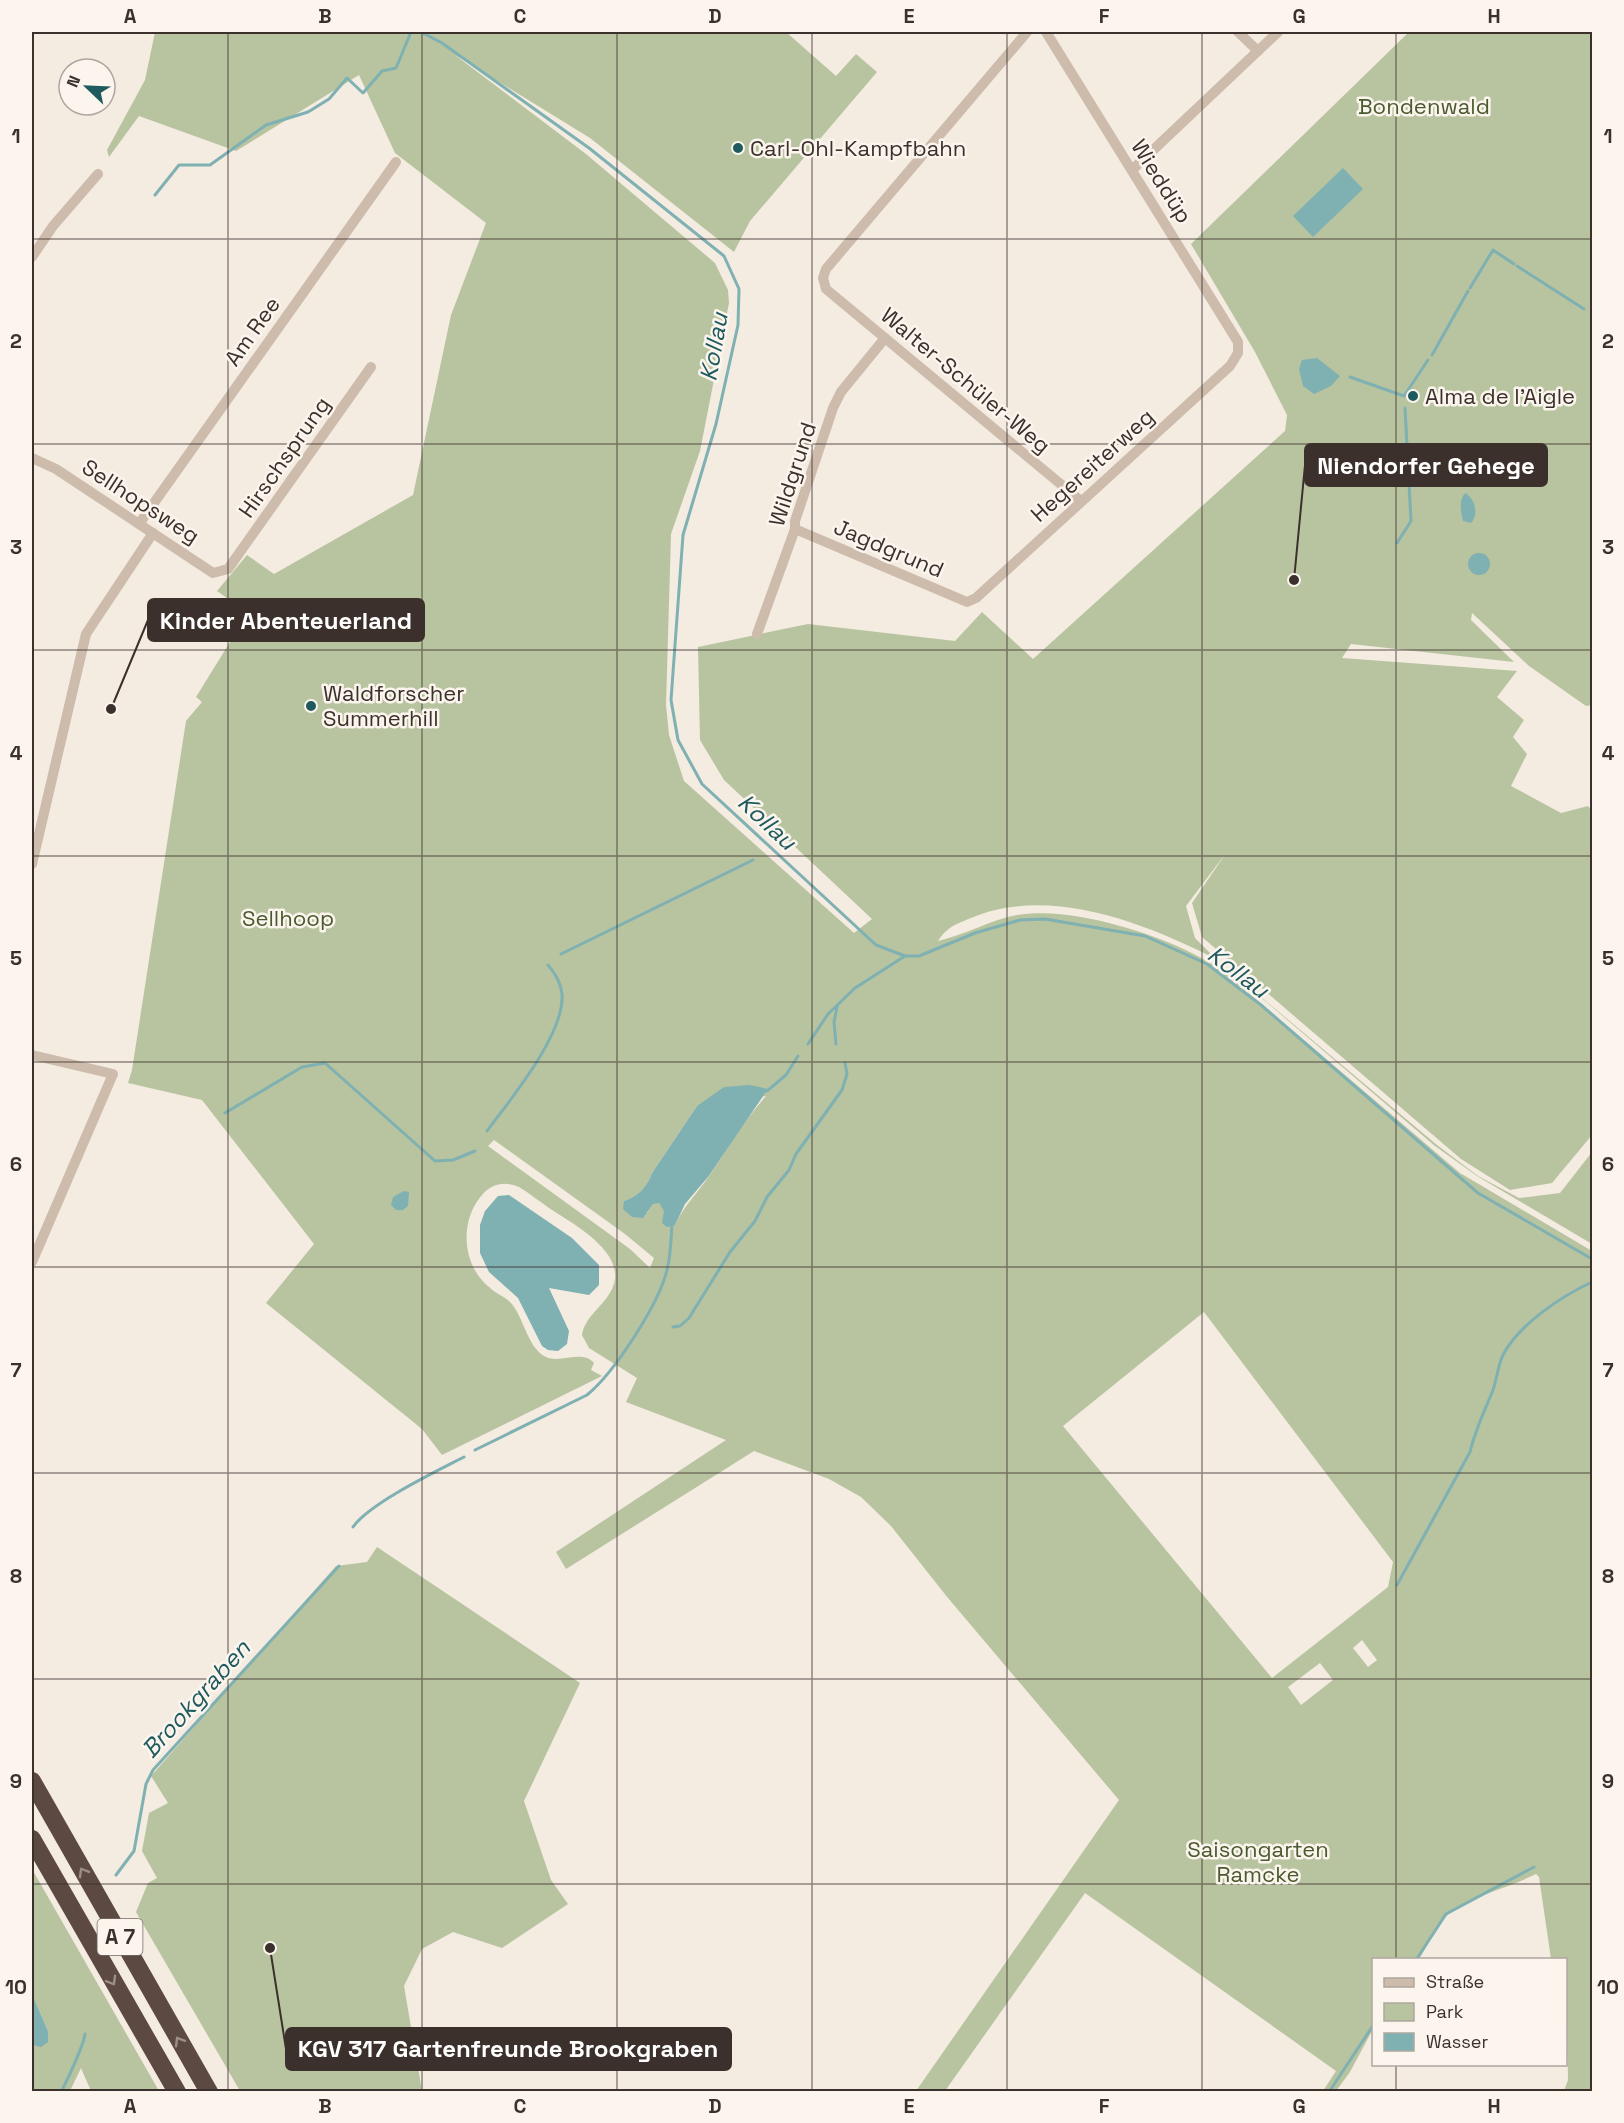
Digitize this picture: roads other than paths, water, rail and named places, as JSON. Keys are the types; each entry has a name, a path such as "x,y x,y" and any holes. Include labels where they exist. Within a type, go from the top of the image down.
{"highway":[{"name":"A 7","path":"32,1781 209,2091"},
{"name":"A 7","path":"32,1839 177,2091"}],"street":[{"name":"Walter-Schüler-Weg","path":"1027,32 826,270 823,278 826,289 1081,501"},
{"name":"Wieddüp","path":"1046,32 1238,342 1238,353"},
{"path":"1238,32 1258,51"},
{"path":"1132,170 1278,32"},
{"name":"Am Ree","path":"139,524 396,162"},
{"path":"32,256 52,226 98,174"},
{"name":"Wildgrund","path":"757,634 795,529 795,521 833,408 841,392 885,338"},
{"name":"Hegereiterweg","path":"968,602 976,598 1230,366 1238,353"},
{"name":"Hirschsprung","path":"228,569 371,367"},
{"name":"Sellhopsweg","path":"32,458 56,469 213,573 228,569"},
{"name":"Jagdgrund","path":"795,529 968,602"},
{"path":"32,864 86,634 153,533"},
{"path":"32,1055 112,1074 32,1262"}],"water":[{"path":"1343,168 1363,189 1313,237 1293,216"},
{"path":"1317,358 1340,376 1331,386 1314,394 1303,386 1299,369 1302,360"},
{"path":"1466,493 1472,499 1475,507 1475,516 1471,523 1463,521 1461,502"},
{"path":"1479,553 1487,556 1490,564 1487,572 1479,575 1471,572 1468,564 1471,556"},
{"path":"750,1085 768,1089 708,1177 685,1204 675,1225 667,1227 662,1223 664,1211 659,1203 653,1204 643,1218 632,1217 623,1209 624,1201 638,1194 645,1187 697,1106 724,1087"},
{"path":"404,1191 409,1192 408,1206 403,1210 396,1210 391,1205 393,1197"},
{"path":"509,1195 572,1238 599,1265 599,1285 589,1295 549,1288 569,1331 567,1344 558,1351 548,1350 542,1346 518,1298 489,1272 480,1253 480,1225 485,1211 498,1196"},
{"path":"32,1994 48,2031 48,2042 41,2047 32,2045"}],"waterway":[{"path":"155,195 179,165 210,165 266,125 308,112 329,99 347,78 363,93 382,71 396,68 411,32"},
{"name":"Kollau","path":"421,32 442,43 589,148 724,256 739,289 738,325 716,424 683,535 671,700 678,740 702,784 876,945 905,956 919,956 975,933 1020,920 1045,919 1145,936 1207,964 1261,1005 1478,1193 1592,1259"},
{"path":"1470,288 1493,250 1514,264"},
{"path":"1517,266 1584,309"},
{"path":"1432,355 1468,291"},
{"path":"1350,377 1404,396 1428,360"},
{"path":"1397,543 1411,521 1405,408"},
{"path":"561,954 753,860"},
{"name":"Brookgraben","path":"808,1044 828,1014 855,988 905,956"},
{"path":"487,1131 522,1085 555,1028 561,1010 562,994 557,978 548,965"},
{"path":"836,1044 834,1022 837,1007"},
{"name":"Brookgraben","path":"767,1091 786,1075 798,1056"},
{"path":"225,1113 302,1067 325,1063 435,1161 453,1160 475,1151"},
{"path":"673,1327 680,1326 689,1318 730,1252 755,1221 767,1197 789,1170 796,1154 842,1090 847,1074 845,1063"},
{"name":"Brookgraben","path":"475,1450 587,1395 598,1385 622,1355 655,1301 668,1264 672,1223"},
{"path":"1397,1585 1470,1452 1493,1390 1501,1360 1510,1344 1519,1332 1542,1312 1592,1282"},
{"name":"Brookgraben","path":"353,1527 388,1498 464,1457"},
{"name":"Brookgraben","path":"116,1875 134,1851 146,1784 153,1770 339,1566"},
{"path":"1417,1958 1446,1914 1534,1867"},
{"path":"1329,2092 1372,2027"},
{"name":"Brookgraben","path":"61,2092 79,2054 85,2034"}],"place":[{"name":"Carl-Ohl-Kampfbahn","path":"738,148"},
{"name":"Alma de l'Aigle","path":"1413,396"},
{"name":"Niendorfer Gehege","path":"1294,580"},
{"name":"Waldforscher Summerhill","path":"311,706"},
{"name":"Kinder Abenteuerland","path":"111,709"},
{"name":"KGV 317 Gartenfreunde Brookgraben","path":"270,1948"}],"park label":[{"name":"Bondenwald","path":"1424,106"},
{"name":"Sellhoop","path":"288,918"},
{"name":"Saisongarten Ramcke","path":"1258,1862"}]}
